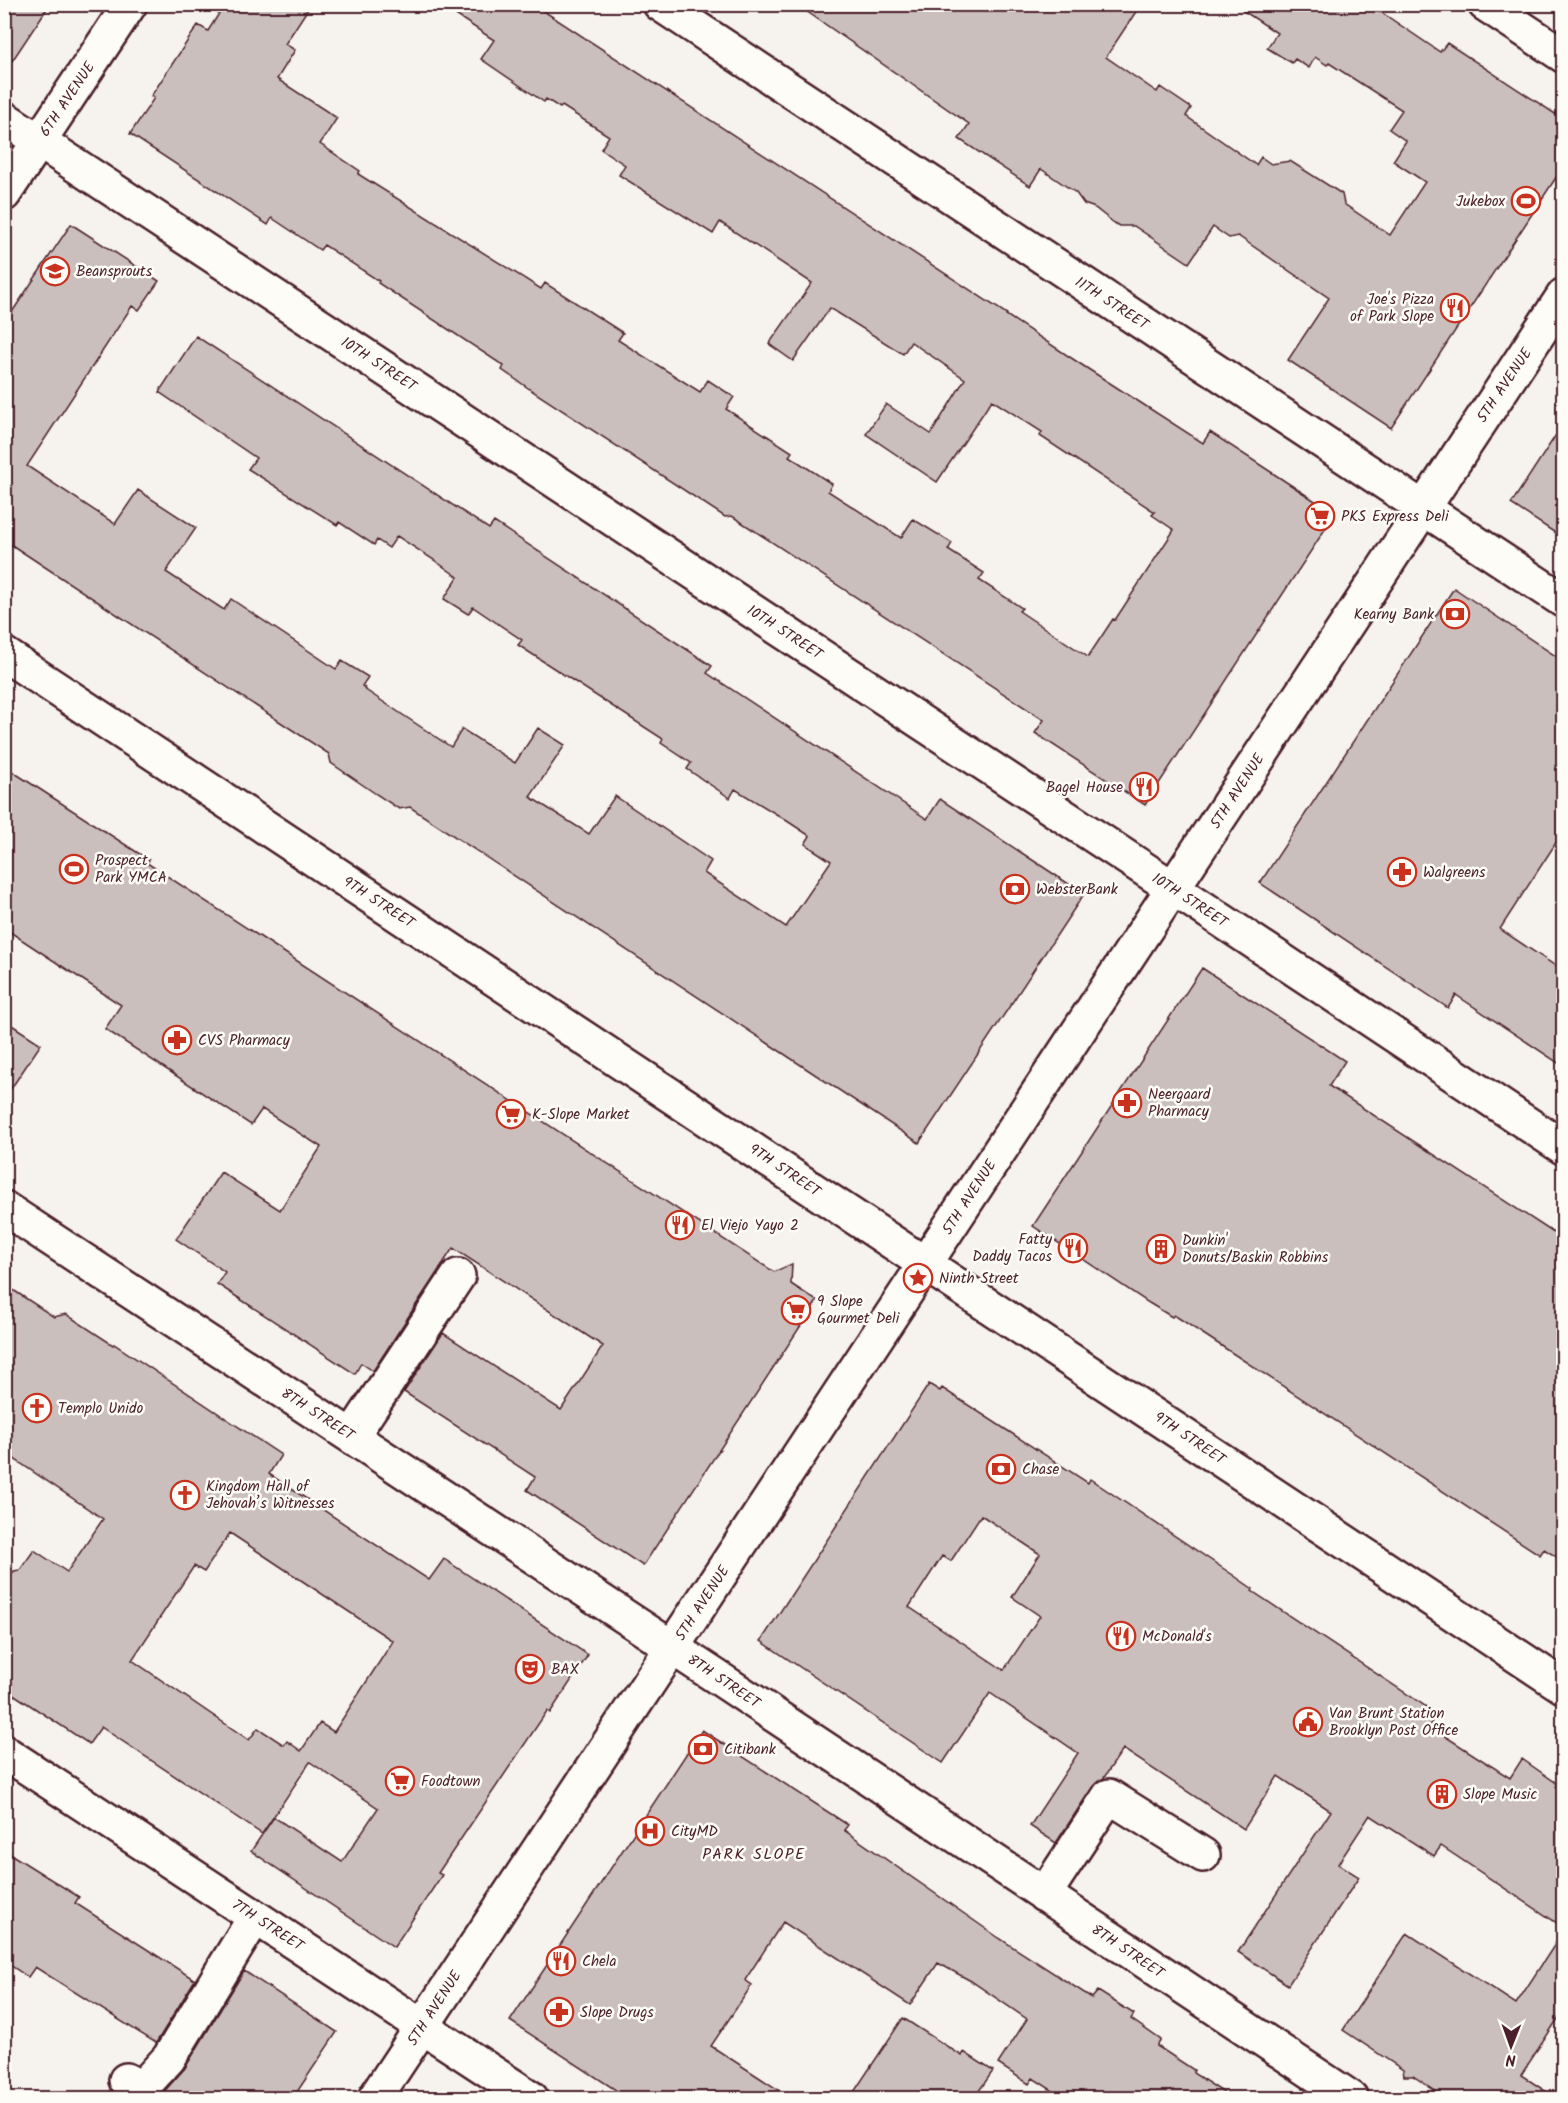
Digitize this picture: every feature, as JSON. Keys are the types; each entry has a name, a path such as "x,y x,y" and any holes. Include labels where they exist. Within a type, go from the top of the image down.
{"street":[{"name":"6TH AVENUE","path":"4,194 130,4"},
{"name":"11TH STREET","path":"660,4 1563,602"},
{"path":"1485,4 1563,56"},
{"name":"10TH STREET","path":"4,118 1173,888 1563,1148"},
{"name":"5TH AVENUE","path":"375,2098 1563,295"},
{"name":"9TH STREET","path":"4,654 1563,1687"},
{"name":"8TH STREET","path":"4,1208 672,1647 1351,2098"},
{"path":"352,1436 458,1276"},
{"name":"7TH STREET","path":"4,1752 531,2098"},
{"path":"1044,1895 1109,1796 1203,1855"},
{"path":"126,2080 137,2086 148,2081 169,2058 255,1917"}],"building":[{"path":"4,4 50,4 4,73"},
{"path":"225,4 311,4 285,44 295,50 277,79 337,118 320,144 360,171 358,174 541,289 545,283 623,333 618,340 700,392 708,380 734,397 726,409 792,452 789,456 832,484 828,491 901,538 913,519 952,543 948,550 984,573 979,580 1022,608 1019,611 1088,657 1174,530 1152,515 1155,512 1040,436 1042,432 992,400 937,482 866,434 886,404 931,434 965,379 911,342 903,354 830,308 793,361 769,344 812,283 720,222 713,234 619,175 625,165 601,149 609,136 562,106 560,108 546,99 544,102 481,59 494,40 439,4 533,4 1203,443 1210,432 1335,514 1145,805 1035,733 1044,720 732,516 725,517 534,392 502,370 504,366 324,245 320,250 272,218 268,225 130,134 154,98 151,96 198,25 208,31"},
{"path":"796,4 1141,4 1106,57 1157,92 1160,87 1191,108 1186,116 1256,165 1261,157 1271,164 1290,161 1342,194 1344,204 1390,235 1425,182 1393,161 1406,141 1389,129 1402,110 1329,63 1327,65 1315,57 1309,68 1295,59 1292,63 1267,48 1277,33 1233,4 1369,4 1440,52 1447,43 1563,119 1563,167 1391,428 1288,360 1329,298 1238,236 1229,238 1213,227 1189,263 1134,226 1119,226 1095,208 1084,204 1076,193 1041,169 1030,186 959,139 969,124"},
{"path":"71,224 159,281 139,310 132,306 27,466 115,524 138,490 196,528 166,572 224,610 231,599 336,669 342,661 368,677 362,686 364,689 451,747 462,729 515,763 538,728 565,745 530,797 589,834 615,796 711,861 704,873 786,927 831,861 805,844 810,836 781,817 735,789 730,798 687,769 691,763 661,743 663,739 518,645 522,640 473,607 468,614 444,599 458,577 434,560 397,536 389,548 377,540 374,545 339,522 337,525 248,469 256,458 159,392 196,336 489,529 494,522 712,666 707,673 927,819 940,799 1084,894 919,1143 410,807 399,809 376,794 331,763 329,754 4,540 4,324"},
{"path":"1563,424 1563,538 1511,504"},
{"path":"1454,588 1563,661 1563,832 1500,929 1563,971 1563,1066 1456,995 1448,1008 1260,883"},
{"path":"4,766 149,860 147,863 774,1272 792,1264 791,1284 817,1301 643,1566 527,1490 535,1477 404,1392 443,1333 561,1410 603,1346 453,1248 373,1371 361,1363 355,1374 217,1284 225,1272 176,1239 221,1172 280,1210 321,1147 262,1109 251,1125 105,1029 121,1005 4,928"},
{"path":"1202,968 1345,1061 1329,1086 1563,1239 1563,1561 1544,1549 1540,1555 1174,1315 1172,1317 1149,1303 1033,1226"},
{"path":"4,1020 41,1044 4,1099"},
{"path":"4,1284 54,1317 66,1314 281,1455 269,1474 429,1580 444,1559 588,1655 550,1713 547,1711 438,1873 442,1875 394,1947 251,1851 274,1817 342,1862 378,1808 310,1762 262,1834 101,1727 89,1744 4,1688 4,1585 14,1571 20,1570 34,1550 67,1572 103,1519 4,1452","holes":["230,1533 393,1641 334,1732 320,1723 301,1751 287,1741 284,1745 258,1728 249,1740 132,1660 194,1566 204,1572"]},
{"path":"929,1384 940,1391 942,1388 1088,1483 1090,1479 1233,1575 1253,1589 1252,1591 1437,1714 1429,1726 1510,1778 1522,1759 1555,1782 1563,1796 1563,1927 1441,1846 1434,1856 1370,1815 1338,1864 1359,1877 1288,1985 1238,1952 1331,1811 1278,1776 1244,1829 1123,1749 1103,1779 1093,1786 1056,1843 1030,1826 1078,1753 990,1693 943,1763 761,1641","holes":["981,1515 1040,1554 1012,1597 1040,1616 1004,1670 909,1607 942,1556 951,1561"]},
{"path":"702,1730 848,1825 844,1830 999,1938 1092,1998 1098,1991 1134,2014 1131,2019 1161,2040 1157,2046 1232,2098 1064,2098 1033,2078 1029,2084 998,2064 1027,2019 971,1981 938,1963 910,2005 783,1922 745,1980 752,1985 711,2046 791,2098 628,2098 510,2021"},
{"path":"4,1850 79,1897 75,1903 195,1980 156,2043 35,1967 28,1977 4,1961"},
{"path":"1563,1932 1563,2011 1521,2075 1556,2098 1446,2098 1413,2076 1404,2076 1403,2070 1343,2030 1407,1933 1516,2004"},
{"path":"244,1971 337,2032 293,2098 155,2098 162,2094 185,2068"},
{"path":"903,2018 962,2056 964,2052 993,2071 974,2098 850,2098"}],"place":[{"name":"Jukebox","path":"1526,201"},
{"name":"Beansprouts","path":"55,271"},
{"name":"Joe's Pizza of Park Slope","path":"1455,308"},
{"name":"PKS Express Deli","path":"1320,516"},
{"name":"Kearny Bank","path":"1455,614"},
{"name":"Bagel House","path":"1144,787"},
{"name":"Prospect Park YMCA","path":"74,869"},
{"name":"Walgreens","path":"1402,872"},
{"name":"WebsterBank","path":"1015,889"},
{"name":"CVS Pharmacy","path":"177,1040"},
{"name":"Neergaard Pharmacy","path":"1127,1103"},
{"name":"K-Slope Market","path":"511,1114"},
{"name":"El Viejo Yayo 2","path":"680,1225"},
{"name":"Fatty Daddy Tacos","path":"1073,1248"},
{"name":"Dunkin' Donuts/Baskin Robbins","path":"1161,1249"},
{"name":"Ninth Street","path":"918,1278"},
{"name":"9 Slope Gourmet Deli","path":"796,1310"},
{"name":"Templo Unido","path":"37,1408"},
{"name":"Chase","path":"1001,1469"},
{"name":"Kingdom Hall of Jehovah’s Witnesses","path":"185,1495"},
{"name":"McDonald's","path":"1121,1636"},
{"name":"BAX","path":"530,1669"},
{"name":"Van Brunt Station Brooklyn Post Office","path":"1308,1722"},
{"name":"Citibank","path":"703,1749"},
{"name":"Foodtown","path":"400,1781"},
{"name":"Slope Music","path":"1442,1794"},
{"name":"CityMD","path":"650,1831"},
{"name":"Chela","path":"561,1961"},
{"name":"Slope Drugs","path":"559,2012"}],"district":[{"name":"PARK SLOPE","path":"754,1853"}]}
